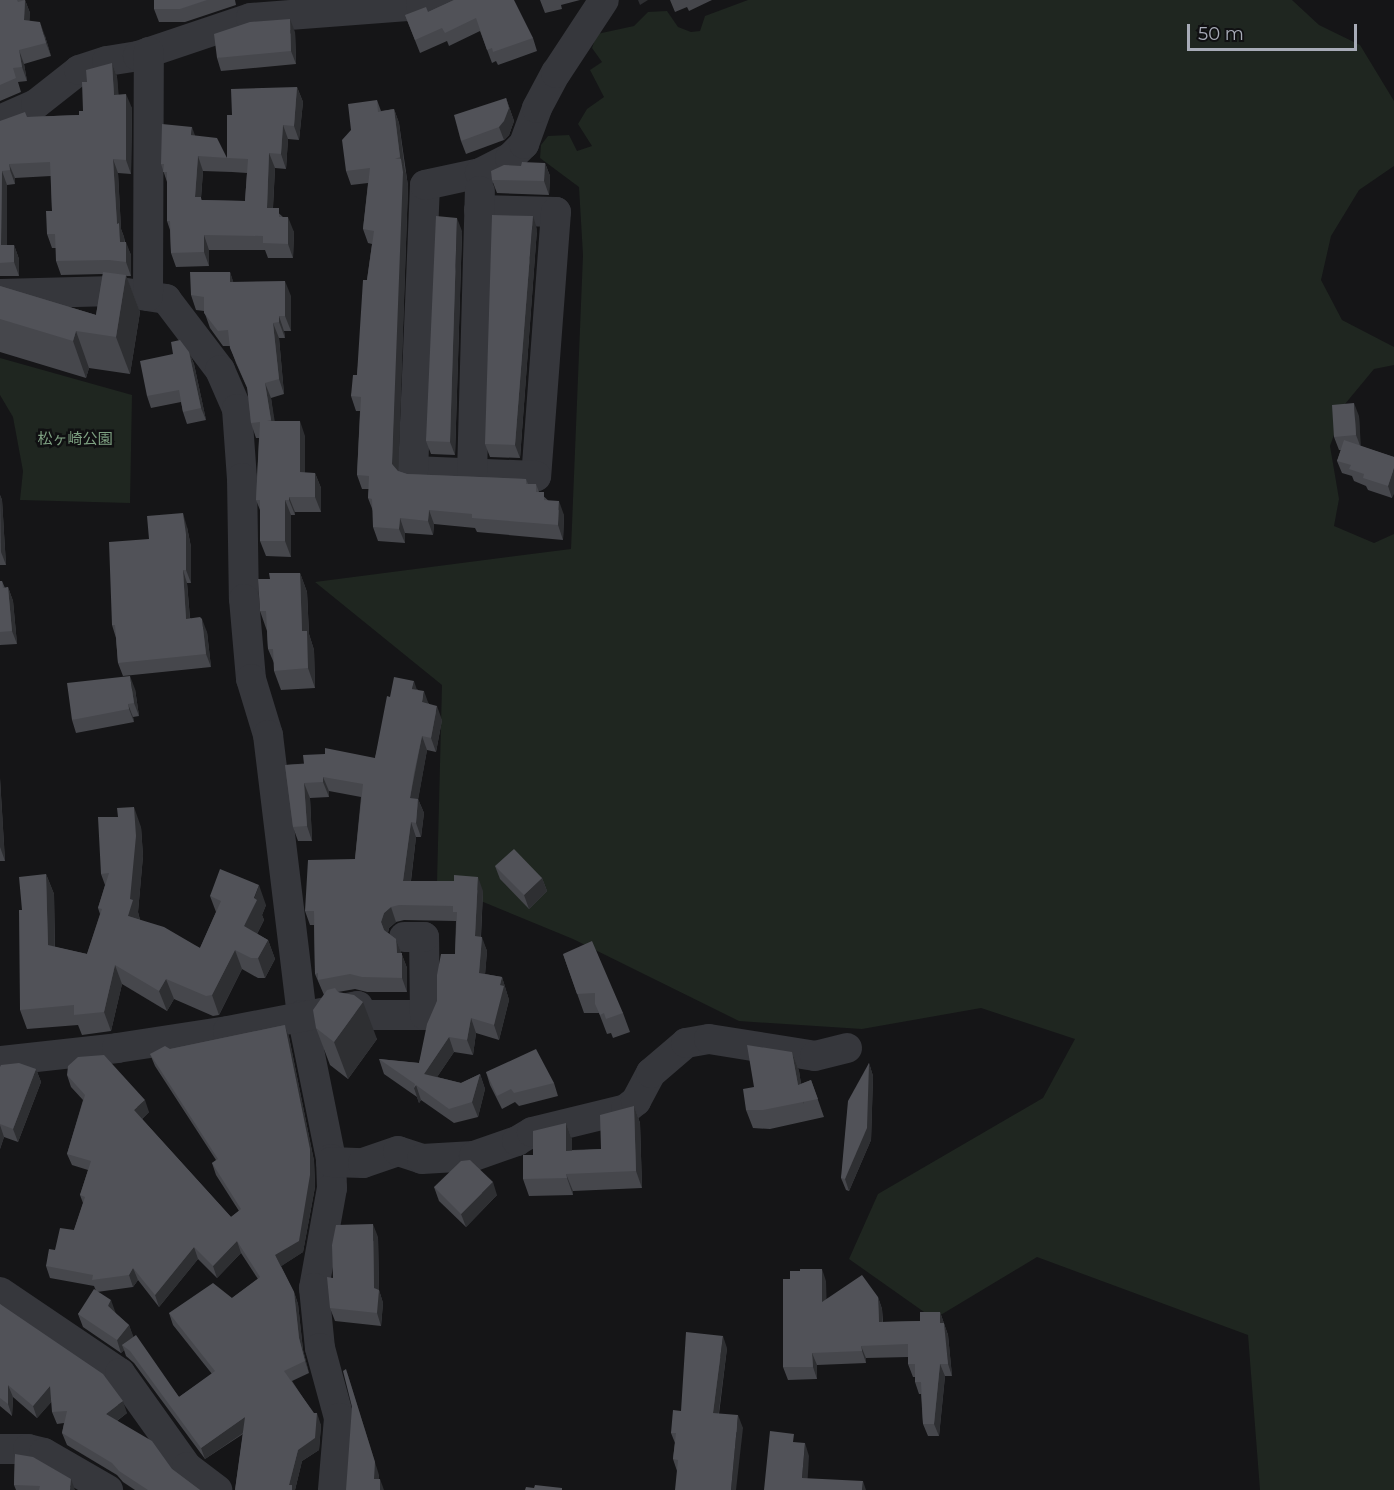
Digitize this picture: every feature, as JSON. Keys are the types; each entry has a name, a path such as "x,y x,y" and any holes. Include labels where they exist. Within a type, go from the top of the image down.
{"street":[{"path":"0,120 36,104 79,70 149,52 251,18 421,5 446,0"},
{"path":"479,210 555,212 536,476 413,471 425,185 480,173 510,158 524,144 537,108 604,0"},
{"path":"148,296 149,52"},
{"path":"472,474 480,173"},
{"path":"0,294 114,291 166,299 220,370 237,409 242,478 244,599 251,679 268,735 302,1015 331,1162 332,1188 314,1288 320,1348 339,1418 333,1490"},
{"path":"0,1061 117,1048 228,1031 358,1006 361,1016 425,1015 424,937 404,937"},
{"path":"331,1162 363,1163 398,1151 422,1159 474,1156 517,1141 532,1132 626,1109 636,1101 651,1073 686,1043 709,1039 815,1056 847,1048"},
{"path":"0,1292 120,1373 187,1467 216,1490"},
{"path":"0,1449 28,1449 44,1453 108,1490"}],"green space":[{"path":"748,0 1292,0 1319,25 1360,45 1394,101 1394,166 1359,190 1331,236 1321,280 1342,320 1394,347 1394,365 1374,369 1345,404 1330,446 1339,499 1334,526 1374,543 1394,534 1394,1490 1260,1490 1248,1335 1037,1257 934,1319 849,1259 878,1194 1043,1098 1075,1039 981,1008 862,1029 739,1021 573,939 437,883 442,685 315,582 571,549 583,255 579,187 540,158 541,145 548,136 569,135 577,151 592,146 578,124 587,109 604,97 590,70 602,62 592,48 597,34 634,26 648,12 667,11 678,27 691,32 700,31 705,16"},
{"name":"松ヶ崎公園","path":"0,358 132,395 130,503 20,500 23,471 13,417 0,395"}],"building":[{"path":"0,0 17,0 18,2 25,0 24,20 40,22 46,43 19,50 22,67 13,68 16,78 0,85"},
{"path":"154,0 207,0 180,9 154,9"},
{"path":"454,0 514,0 533,38 493,52 492,48 487,50 476,18 445,33 442,28 415,40 405,15 426,7 428,12"},
{"path":"290,19 291,51 217,58 214,34 250,22"},
{"path":"112,63 114,95 126,94 126,160 113,159 117,224 119,223 120,242 126,242 126,262 56,261 55,234 47,234 46,211 52,211 50,162 9,164 10,170 2,171 1,245 14,245 14,262 0,263 0,121 25,112 27,117 79,115 79,111 83,111 82,82 87,82 86,70"},
{"path":"297,87 294,126 283,125 281,154 269,153 267,208 279,208 279,217 288,217 288,244 263,243 263,236 204,235 204,252 171,253 170,221 167,221 167,172 163,172 164,164 161,164 162,124 192,127 191,135 217,138 227,158 227,115 232,115 231,89","holes":["198,156 248,159 245,201 201,200 201,197 195,197"]},
{"path":"506,98 509,108 499,127 461,141 454,115"},
{"path":"377,100 378,112 394,109 400,157 395,159 401,159 403,172 392,464 398,471 407,474 526,479 526,484 536,484 536,492 544,492 544,500 559,501 558,525 472,518 472,514 429,510 428,521 400,518 399,529 373,527 372,499 368,498 369,476 357,475 361,397 351,396 353,375 357,375 363,280 367,280 374,231 363,229 370,168 346,171 342,140 351,130 348,104"},
{"path":"522,162 545,163 544,181 492,180 491,171 504,165 521,166"},
{"path":"492,215 533,216 515,445 485,444"},
{"path":"436,216 457,218 450,442 426,441"},
{"path":"103,272 126,275 116,337 76,331 73,341 0,319 0,286 96,315"},
{"path":"190,272 230,272 230,282 285,281 285,316 279,316 279,322 273,323 279,379 265,383 271,420 267,421 300,421 300,472 315,473 315,497 289,497 289,500 285,500 285,541 260,541 260,500 256,500 260,422 251,423 247,387 230,348 228,330 218,331 204,313 204,297 191,295"},
{"path":"180,340 189,352 201,408 183,412 179,390 147,396 140,361 173,354 171,342"},
{"path":"1354,403 1356,435 1334,437 1332,405"},
{"path":"1344,440 1394,457 1394,468 1388,486 1363,478 1364,474 1349,469 1351,465 1337,461"},
{"path":"183,513 186,534 186,570 183,570 186,619 200,617 202,619 206,654 118,663 115,625 112,625 109,542 149,539 147,516"},
{"path":"269,573 300,573 302,631 307,631 308,668 274,671 273,649 268,649 266,611 260,611 258,579 270,579"},
{"path":"0,581 2,581 3,588 8,587 12,631 0,632"},
{"path":"130,676 134,703 128,704 129,709 72,720 67,683"},
{"path":"394,677 414,681 412,689 424,691 422,702 437,706 431,738 422,736 414,773 410,798 418,799 416,823 411,822 403,881 454,881 454,875 478,877 475,936 482,937 479,973 502,977 500,985 504,986 494,1025 471,1018 467,1040 449,1037 424,1074 461,1083 480,1074 472,1102 449,1109 416,1085 414,1088 415,1084 379,1059 419,1063 427,1024 437,1001 437,975 441,954 455,954 457,912 453,912 453,906 399,905 391,907 384,913 381,922 384,930 396,939 397,953 402,953 402,978 362,977 350,974 318,980 318,973 315,974 314,911 305,911 308,860 355,859 363,784 323,777 323,782 304,783 307,826 293,827 285,765 304,764 303,755 325,754 325,748 375,758 387,696 390,697"},
{"path":"134,807 136,836 130,899 133,900 128,916 164,927 200,948 221,901 210,896 220,869 259,885 254,898 257,900 244,926 268,940 258,958 251,958 235,950 212,995 206,996 166,979 159,991 115,965 104,1012 74,1015 74,1005 20,1010 19,910 22,910 19,877 46,874 48,945 87,954 102,909 98,908 109,873 101,874 98,817 118,817 117,808"},
{"path":"514,849 542,878 524,895 495,866"},
{"path":"592,941 623,1013 606,1019 604,1013 600,1015 595,1004 595,993 577,994 563,954"},
{"path":"335,988 338,992 354,995 363,1002 334,1042 316,1028 313,1010 327,990"},
{"path":"285,1025 310,1149 310,1175 299,1241 275,1255 294,1292 299,1338 305,1361 284,1371 314,1413 317,1413 315,1438 298,1450 289,1485 292,1485 292,1490 235,1490 245,1417 201,1448 130,1351 122,1345 136,1335 179,1397 215,1371 169,1313 213,1283 232,1298 260,1277 237,1241 213,1266 194,1247 155,1295 133,1268 129,1275 92,1280 93,1275 46,1266 49,1249 55,1250 60,1228 74,1230 85,1197 80,1195 91,1161 67,1154 85,1095 67,1075 68,1066 78,1057 104,1055 145,1100 134,1110 231,1217 241,1209 212,1163 218,1159 150,1054 165,1046 170,1049"},
{"path":"747,1045 792,1052 798,1085 811,1080 818,1099 763,1110 746,1110 743,1089 754,1087"},
{"path":"536,1049 554,1083 514,1093 511,1089 497,1096 486,1072"},
{"path":"19,1063 36,1069 13,1129 0,1124 0,1067"},
{"path":"869,1063 867,1128 845,1179 841,1178 848,1101"},
{"path":"634,1106 636,1171 566,1174 567,1178 523,1179 523,1155 533,1155 533,1131 566,1123 566,1151 601,1149 600,1115"},
{"path":"470,1160 493,1182 461,1214 434,1187 461,1161"},
{"path":"373,1224 374,1288 379,1290 377,1313 330,1308 327,1277 333,1278 332,1245 336,1225"},
{"path":"800,1269 822,1269 822,1302 862,1275 878,1297 879,1322 920,1321 920,1312 940,1312 940,1323 944,1323 948,1364 940,1364 934,1424 923,1424 921,1382 915,1382 915,1364 908,1364 908,1344 861,1346 862,1351 812,1353 813,1367 783,1367 783,1279 790,1279 790,1271 800,1271"},
{"path":"94,1289 111,1300 108,1306 129,1325 117,1340 78,1314"},
{"path":"0,1304 103,1374 123,1401 106,1414 152,1441 172,1469 200,1490 148,1490 119,1471 112,1463 62,1433 67,1411 52,1412 50,1386 33,1406 8,1385 8,1404 0,1398"},
{"path":"686,1332 723,1336 713,1413 738,1415 731,1490 675,1490 678,1460 673,1459 676,1433 671,1433 673,1410 681,1411"},
{"path":"346,1369 375,1462 374,1479 380,1479 380,1490 346,1490 352,1407 343,1371"},
{"path":"770,1431 794,1434 793,1442 805,1443 802,1478 863,1481 862,1490 764,1490"},
{"path":"15,1454 33,1457 71,1479 70,1490 39,1490 40,1486 14,1485"},
{"path":"535,1485 562,1488 562,1490 525,1490 526,1487 534,1488"}]}
